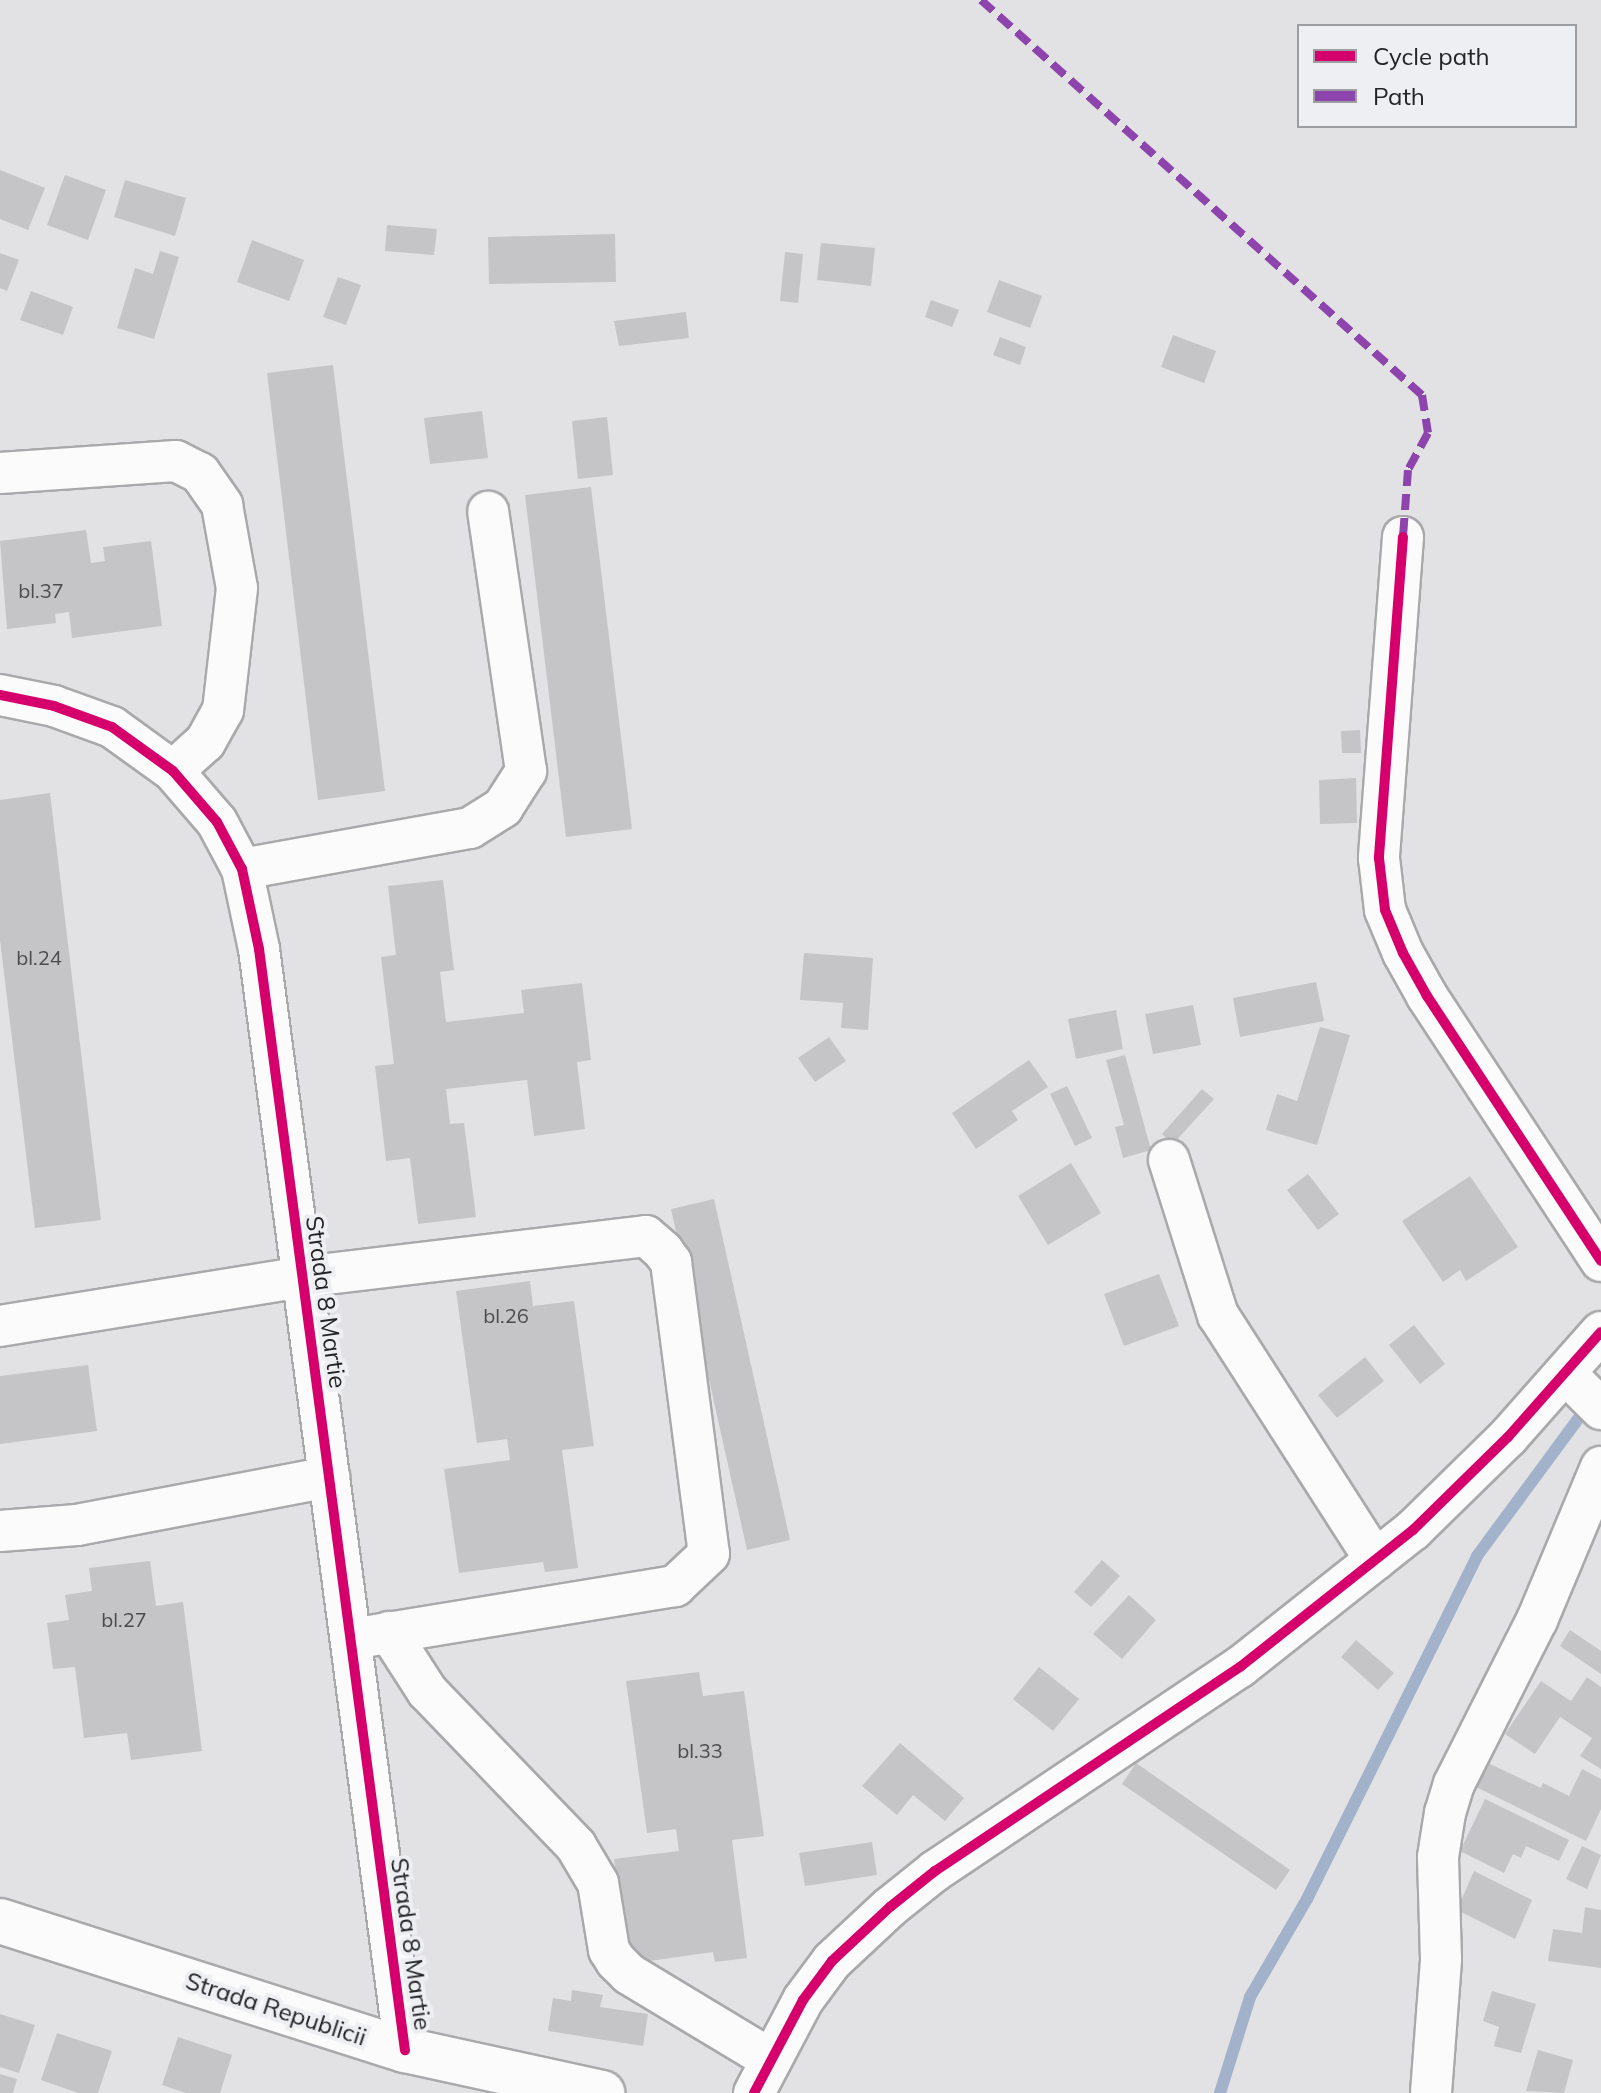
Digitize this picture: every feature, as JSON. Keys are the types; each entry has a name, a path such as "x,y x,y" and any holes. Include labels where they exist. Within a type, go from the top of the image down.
{"main road":[{"name":"Strada Republicii","path":"0,1921 405,2050 602,2093"}],"street":[{"path":"0,473 176,461 200,473 222,505 237,588 223,710 205,742 173,771"},
{"path":"242,869 470,828 503,807 526,771 488,512"},
{"path":"1403,537 1379,858 1385,910 1403,953 1427,996 1601,1261"},
{"name":"Strada 8 Martie","path":"0,695 54,706 112,727 173,771 217,822 242,869 259,949 329,1477 370,1636 405,2050"},
{"path":"1169,1160 1218,1315 1375,1560"},
{"path":"0,1326 302,1277 646,1236 671,1262 709,1554 675,1586 370,1636"},
{"path":"370,1636 576,1846 598,1883 609,1950 616,1961 762,2076 803,2000 832,1961 890,1907 948,1862 1240,1667 1413,1530 1568,1376 1601,1332"},
{"path":"1568,1376 1601,1409"},
{"path":"1431,2093 1441,1959 1438,1857 1445,1813 1454,1784 1537,1620 1601,1467"},
{"path":"0,1531 77,1525 329,1477"}],"building":[{"path":"0,170 45,188 28,230 0,219"},
{"path":"65,175 106,190 88,240 47,225"},
{"path":"125,180 186,198 175,236 114,217"},
{"path":"387,225 437,229 434,255 385,251"},
{"path":"615,234 616,282 489,284 488,237"},
{"path":"252,240 304,260 289,301 237,282"},
{"path":"821,243 875,248 871,286 817,280"},
{"path":"160,251 179,257 154,339 117,328 135,268 153,274"},
{"path":"785,252 803,254 798,303 780,301"},
{"path":"0,253 19,260 7,291 0,288"},
{"path":"338,277 361,285 346,325 323,317"},
{"path":"999,280 1042,296 1030,328 987,312"},
{"path":"31,291 73,307 63,335 20,320"},
{"path":"931,300 959,310 952,327 925,317"},
{"path":"686,312 689,338 619,346 614,321"},
{"path":"1173,335 1216,351 1204,383 1161,367"},
{"path":"1000,337 1026,347 1020,365 993,355"},
{"path":"333,365 385,791 318,800 267,373"},
{"path":"482,411 488,458 430,464 424,418"},
{"path":"607,417 613,475 578,479 572,421"},
{"path":"591,487 632,829 566,837 525,495"},
{"path":"86,530 91,563 105,561 103,547 151,541 162,626 72,638 69,612 55,614 56,623 7,629 0,541"},
{"path":"1360,730 1361,753 1342,753 1341,731"},
{"path":"1356,778 1357,823 1320,824 1319,780"},
{"path":"50,793 101,1220 35,1228 0,940 0,800"},
{"path":"443,880 454,970 440,972 446,1022 524,1013 521,990 582,983 591,1060 577,1062 585,1129 534,1136 527,1080 446,1089 450,1124 464,1123 476,1217 418,1224 410,1158 386,1161 375,1066 394,1064 381,957 396,955 388,886"},
{"path":"804,953 873,958 868,1030 841,1028 843,1003 800,1000"},
{"path":"1316,982 1324,1021 1240,1037 1233,998"},
{"path":"1193,1005 1201,1045 1153,1054 1145,1014"},
{"path":"1116,1010 1123,1049 1076,1059 1068,1019"},
{"path":"1320,1027 1350,1035 1317,1145 1266,1130 1277,1094 1297,1101"},
{"path":"829,1037 846,1061 815,1082 798,1058"},
{"path":"1125,1055 1151,1150 1123,1158 1115,1127 1124,1125 1106,1060"},
{"path":"1029,1060 1048,1087 1012,1111 1018,1120 976,1149 952,1113"},
{"path":"1067,1086 1092,1138 1075,1146 1050,1094"},
{"path":"1202,1089 1214,1099 1173,1144 1162,1134"},
{"path":"1071,1163 1101,1213 1048,1245 1018,1196"},
{"path":"1308,1174 1339,1214 1318,1230 1287,1190"},
{"path":"1470,1176 1518,1247 1466,1281 1460,1270 1443,1282 1402,1221"},
{"path":"714,1199 790,1540 747,1550 671,1209"},
{"path":"1159,1274 1179,1326 1124,1346 1104,1294"},
{"path":"530,1281 533,1306 574,1301 594,1446 562,1450 578,1568 545,1572 543,1562 459,1573 444,1469 510,1460 507,1439 477,1443 456,1291"},
{"path":"1414,1325 1445,1364 1420,1384 1389,1345"},
{"path":"1365,1357 1384,1381 1337,1418 1318,1395"},
{"path":"88,1365 97,1431 0,1444 0,1376"},
{"path":"1102,1560 1120,1576 1091,1607 1074,1592"},
{"path":"150,1561 156,1606 183,1602 202,1751 131,1760 127,1733 84,1738 75,1667 53,1669 47,1623 69,1620 65,1595 92,1591 89,1568"},
{"path":"1129,1595 1156,1620 1122,1659 1093,1634"},
{"path":"1570,1630 1601,1651 1601,1674 1560,1646"},
{"path":"1356,1640 1394,1673 1378,1690 1341,1657"},
{"path":"1039,1667 1079,1699 1053,1731 1013,1699"},
{"path":"699,1672 703,1696 744,1691 764,1836 732,1840 747,1958 715,1962 713,1952 628,1964 614,1859 679,1851 676,1829 647,1833 626,1681"},
{"path":"1587,1677 1601,1687 1601,1769 1580,1756 1592,1738 1560,1717 1535,1754 1505,1734 1541,1681 1571,1701"},
{"path":"900,1743 964,1798 945,1821 913,1795 897,1815 862,1786"},
{"path":"1136,1763 1290,1870 1276,1890 1122,1784"},
{"path":"1488,1763 1541,1788 1543,1783 1569,1796 1582,1769 1601,1779 1601,1809 1586,1841 1476,1787"},
{"path":"1485,1799 1569,1840 1559,1861 1526,1846 1521,1858 1513,1854 1504,1873 1460,1851"},
{"path":"872,1842 877,1875 805,1886 799,1853"},
{"path":"1582,1846 1601,1855 1587,1889 1566,1879"},
{"path":"1474,1871 1532,1900 1515,1939 1457,1910"},
{"path":"1585,1907 1601,1910 1601,1968 1548,1961 1553,1929 1582,1933"},
{"path":"572,1990 603,1995 600,2007 648,2014 643,2046 548,2031 553,1998 571,2001"},
{"path":"1492,1991 1536,2004 1521,2053 1494,2046 1499,2027 1483,2021"},
{"path":"0,2014 35,2025 19,2073 0,2067"},
{"path":"57,2033 112,2051 98,2093 78,2093 41,2080"},
{"path":"178,2037 232,2055 220,2093 186,2093 162,2085"},
{"path":"1538,2050 1573,2060 1564,2093 1526,2091"},
{"path":"0,2074 17,2079 13,2093 0,2093"}],"waterway":[{"path":"1220,2093 1250,1997 1307,1899 1477,1556 1590,1403"}],"marked path":[{"path":"981,0 1422,395 1428,433 1408,470 1403,537"}],"cycle path":[{"path":"1403,537 1379,858 1385,910 1403,953 1427,996 1601,1261"},
{"path":"0,695 54,706 112,727 173,771 217,822 242,869 259,949 405,2050"},
{"path":"754,2093 803,2000 832,1961 890,1907 935,1871 1240,1667 1413,1530 1508,1437 1601,1332"}]}
